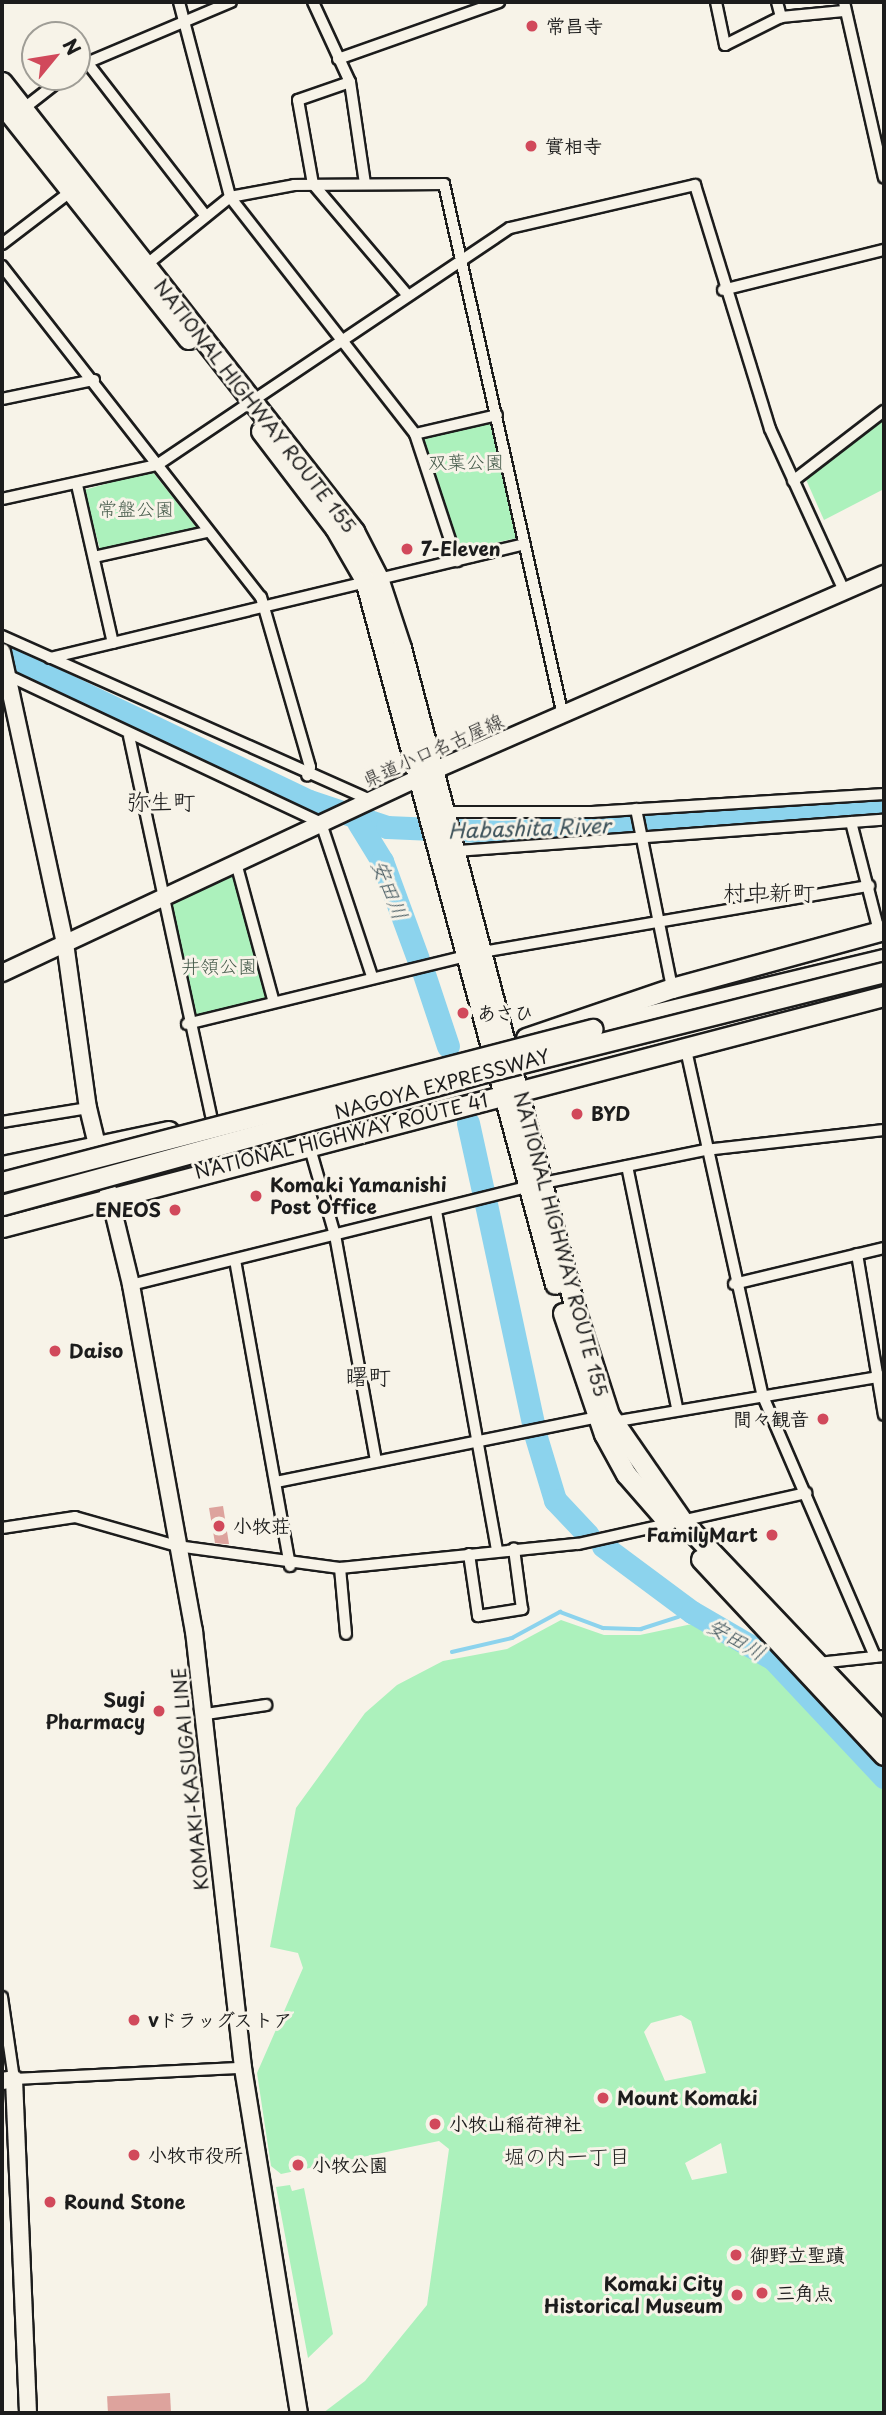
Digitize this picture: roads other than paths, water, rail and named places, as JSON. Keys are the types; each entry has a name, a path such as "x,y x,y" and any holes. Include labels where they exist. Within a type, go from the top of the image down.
{"highway":[{"name":"NATIONAL HIGHWAY ROUTE 155","path":"2,82 23,108 76,187 248,405 354,531 372,579 426,774 449,844 536,1185 606,1418 626,1474 818,1663 884,1734"},
{"name":"NATIONAL HIGHWAY ROUTE 155","path":"2,104 146,265 248,405"},
{"path":"2,1166 99,1143 213,1123 500,1047 672,988 883,933"},
{"path":"592,1029 634,1008 883,933"},
{"path":"592,1029 884,969"},
{"name":"NAGOYA EXPRESSWAY","path":"2,1205 486,1072 884,969"},
{"name":"NATIONAL HIGHWAY ROUTE 41","path":"2,1227 111,1194 686,1049 884,996"},
{"name":"NAGOYA EXPRESSWAY","path":"2,1182 165,1143 592,1029"},
{"path":"2,1190 165,1143"},
{"name":"NATIONAL HIGHWAY ROUTE 155","path":"677,1523 884,1755"}],"main road":[{"name":"県道小口名古屋線","path":"2,974 426,774 884,574"},
{"name":"KOMAKI-KASUGAI LINE","path":"2,652 65,943 88,1108 99,1143 131,1285 177,1546 205,1714 243,2068 299,2413"},
{"path":"8,2080 29,2413"}],"street":[{"path":"179,2 187,18 230,197 415,434 457,561"},
{"path":"91,60 231,2"},
{"path":"313,2 350,82 365,184"},
{"path":"338,59 499,2"},
{"path":"716,2 725,45 781,17 844,7 884,178"},
{"path":"776,2 781,17"},
{"path":"91,75 206,216"},
{"path":"350,82 298,100 313,184 405,292"},
{"path":"23,108 45,91"},
{"path":"146,265 230,197 313,184 444,184 563,716"},
{"path":"2,499 77,485 157,465 248,405 405,292 510,228 695,185 723,290 793,481 844,591"},
{"path":"2,244 76,187"},
{"path":"723,290 884,250"},
{"path":"2,266 94,380 263,604 310,767 307,776"},
{"path":"2,399 94,380"},
{"path":"793,481 884,411"},
{"path":"415,434 497,415"},
{"path":"77,485 113,643"},
{"path":"93,557 207,531"},
{"path":"50,658 263,604 525,544"},
{"path":"2,636 307,776 370,800"},
{"path":"7,675 129,736 321,823 372,976"},
{"path":"129,736 187,1024 213,1123"},
{"path":"441,817 884,794"},
{"path":"636,808 657,925 672,988"},
{"path":"449,844 640,837 884,820"},
{"path":"851,822 883,933"},
{"path":"236,863 273,999"},
{"path":"187,1024 273,999 475,954 657,925 869,886"},
{"path":"686,1049 734,1284 762,1394 879,1657 818,1663"},
{"path":"2,1122 88,1108"},
{"path":"131,1285 536,1185 627,1166 705,1150 884,1130"},
{"path":"309,1145 335,1236 376,1461"},
{"path":"627,1166 677,1408"},
{"path":"436,1211 497,1550"},
{"path":"734,1284 884,1248"},
{"path":"856,1254 880,1378 884,1415"},
{"path":"235,1259 290,1566"},
{"path":"276,1482 606,1418 880,1378"},
{"path":"2,1528 75,1517 177,1546 290,1566 340,1569 497,1550 579,1544 806,1493"},
{"path":"469,1553 478,1616 522,1609 514,1549"},
{"path":"340,1569 346,1634"},
{"path":"205,1714 266,1706"},
{"path":"2,1997 8,2080 243,2068"}],"waterway":[{"name":"Habashita River","path":"2,654 309,801 387,827 502,832 884,808"},
{"name":"安田川","path":"358,822 382,861 418,959"},
{"name":"安田川","path":"423,971 448,1046"},
{"name":"安田川","path":"468,1123 483,1191"},
{"name":"安田川","path":"486,1204 533,1424"},
{"name":"安田川","path":"536,1437 555,1500 588,1535"},
{"name":"安田川","path":"603,1546 692,1612 773,1659 884,1777"},
{"path":"452,1652 512,1638 560,1612 603,1628 641,1629 678,1617"}],"place":[{"name":"常昌寺","path":"532,26"},
{"name":"實相寺","path":"531,146"},
{"name":"7-Eleven","path":"407,549"},
{"name":"あさひ","path":"463,1013"},
{"name":"BYD","path":"577,1114"},
{"name":"Komaki Yamanishi Post Office","path":"256,1196"},
{"name":"ENEOS","path":"175,1210"},
{"name":"Daiso","path":"55,1351"},
{"name":"間々観音","path":"823,1419"},
{"name":"小牧荘","path":"219,1526"},
{"name":"FamilyMart","path":"772,1535"},
{"name":"Sugi Pharmacy","path":"159,1711"},
{"name":"vドラッグストア","path":"134,2020"},
{"name":"Mount Komaki","path":"603,2098"},
{"name":"小牧山稲荷神社","path":"435,2124"},
{"name":"小牧市役所","path":"134,2155"},
{"name":"小牧公園","path":"298,2165"},
{"name":"Round Stone","path":"50,2202"},
{"name":"御野立聖蹟","path":"736,2255"},
{"name":"三角点","path":"762,2293"},
{"name":"Komaki City Historical Museum","path":"737,2295"}],"district":[{"name":"弥生町","path":"161,801"},
{"name":"村中新町","path":"769,892"},
{"name":"曙町","path":"368,1376"},
{"name":"堀の内一丁目","path":"567,2155"}],"park label":[{"name":"双葉公園","path":"466,462"},
{"name":"常盤公園","path":"136,509"},
{"name":"井領公園","path":"219,966"}]}
